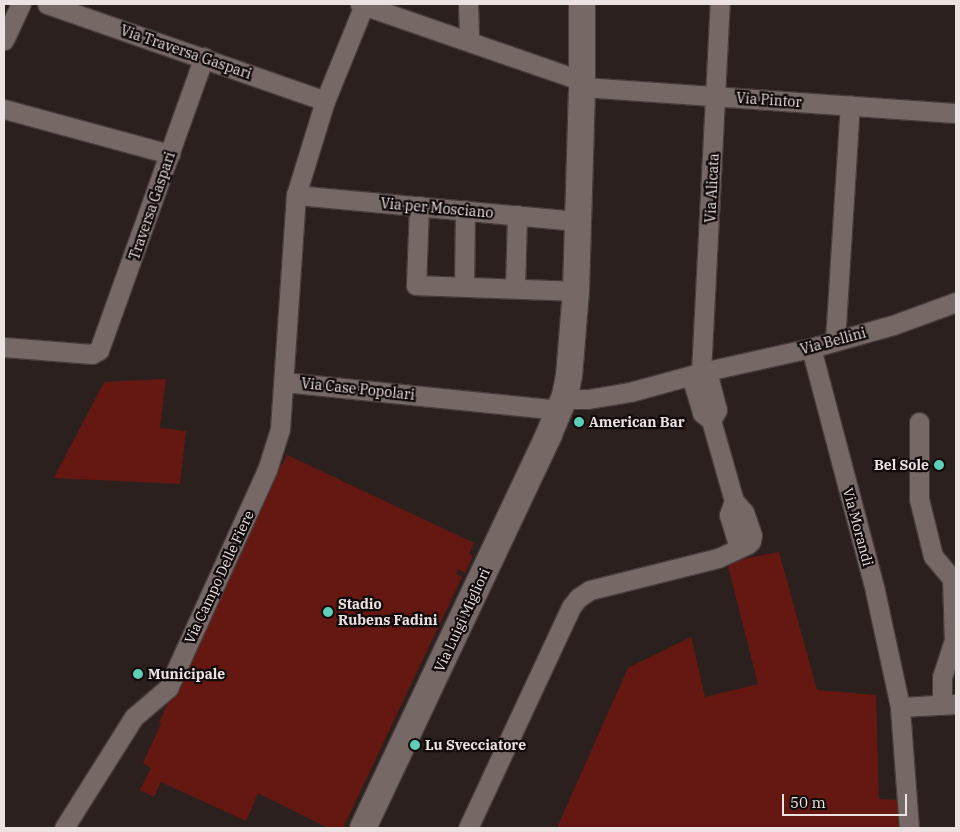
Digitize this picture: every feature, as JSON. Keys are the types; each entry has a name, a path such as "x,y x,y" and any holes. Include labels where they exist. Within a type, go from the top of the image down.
{"main road":[{"path":"562,403 569,376 576,291 582,84 582,4"},
{"name":"Via Luigi Migliori","path":"363,828 562,403"}],"street":[{"path":"4,40 21,4"},
{"name":"Via Traversa Gaspari","path":"47,4 204,57 325,101"},
{"path":"296,195 325,101 362,4"},
{"name":"Via Pintor","path":"362,4 469,41 582,84 717,97 956,113"},
{"path":"468,4 469,41"},
{"name":"Via Alicata","path":"468,828 570,607 590,590 718,558 739,548 729,515 734,501 711,420 717,410 700,373 717,97 720,4"},
{"name":"Traversa Gaspari","path":"4,347 87,354 96,352 102,345 204,57"},
{"path":"834,341 850,105"},
{"path":"4,109 170,154"},
{"name":"Via per Mosciano","path":"296,195 578,221"},
{"name":"Via Case Popolari","path":"296,195 284,382 562,403"},
{"path":"420,206 416,284 576,291"},
{"path":"464,286 465,210"},
{"path":"515,288 517,215"},
{"name":"Via Bellini","path":"562,403 576,399 608,396 811,348 893,325 956,302"},
{"name":"Via Morandi","path":"811,348 875,591 900,707 909,828"},
{"name":"Via Campo Delle Fiere","path":"64,828 134,717 168,688 267,470 280,429 284,382"},
{"path":"900,707 949,704 942,677 954,640 954,579 933,556 919,499 919,422"}],"shaded area":[{"path":"166,379 160,428 186,431 180,484 54,478 104,382"},
{"name":"Stadio Rubens Fadini","path":"287,455 474,543 469,554 473,556 465,573 458,569 456,574 462,577 343,828 328,828 258,793 246,821 161,782 154,797 140,790 151,768 143,763 161,724 159,722 271,484"},
{"path":"779,552 817,690 876,695 879,799 899,800 901,828 557,828 628,668 691,637 705,697 758,684 727,562"}],"place":[{"name":"American Bar","path":"579,422"},
{"name":"Bel Sole","path":"939,465"},
{"name":"Stadio Rubens Fadini","path":"328,612"},
{"name":"Municipale","path":"138,674"},
{"name":"Lu Svecciatore","path":"415,745"}]}
